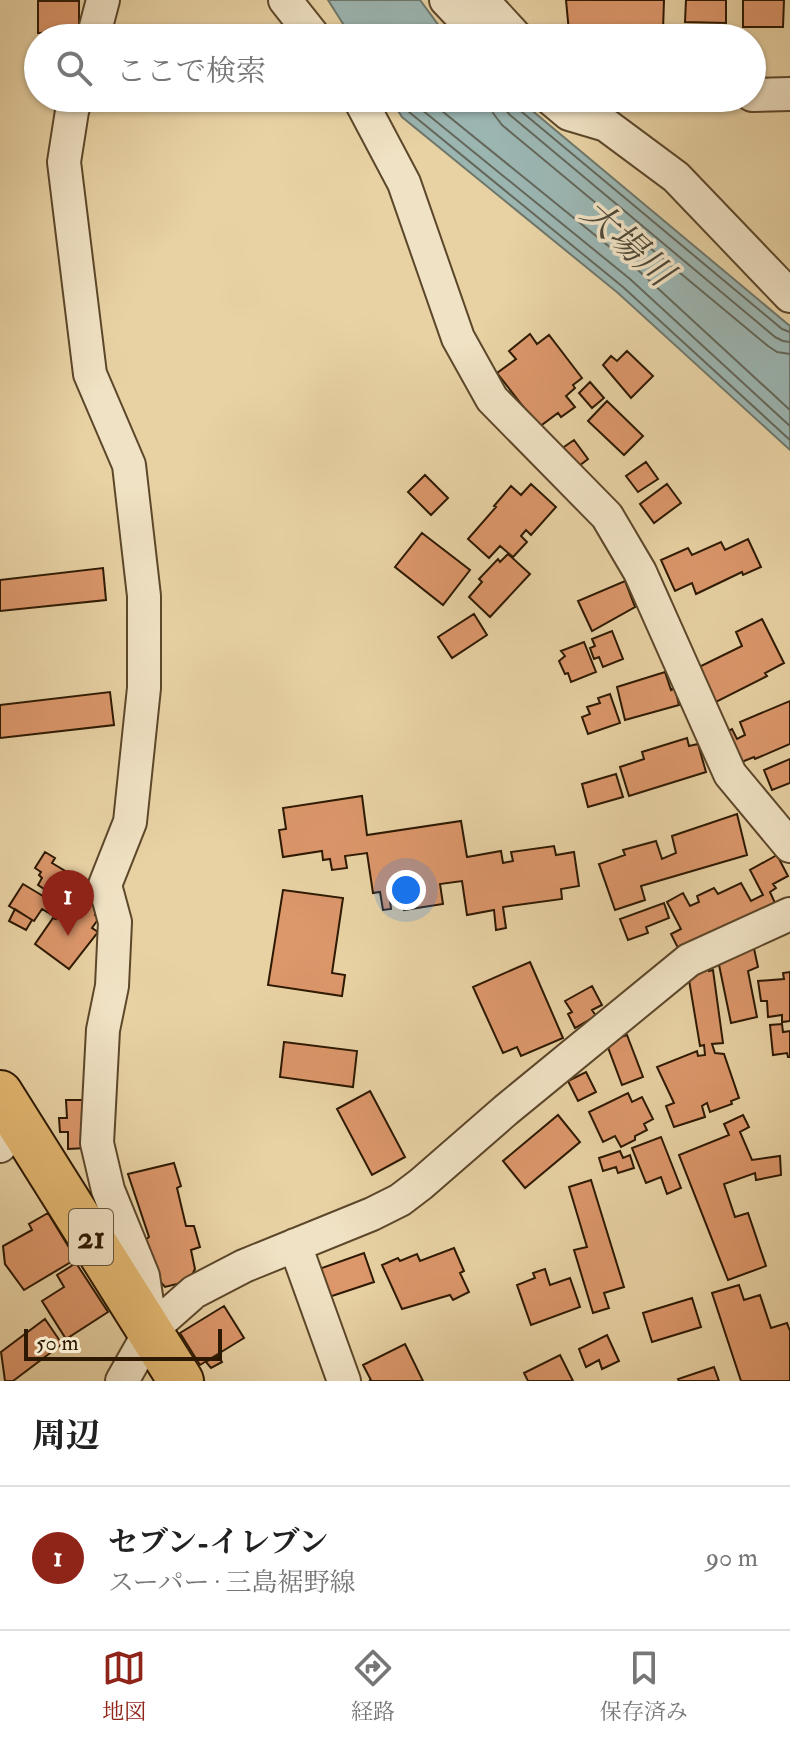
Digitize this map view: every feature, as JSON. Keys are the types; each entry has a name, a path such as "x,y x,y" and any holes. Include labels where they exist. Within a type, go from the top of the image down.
{"main road":[{"name":"21","path":"6,1121 151,1330 181,1381"}],"street":[{"path":"96,24 102,0"},
{"path":"285,0 304,24"},
{"path":"446,0 469,24"},
{"path":"482,0 504,24"},
{"path":"766,95 790,94"},
{"path":"72,112 64,162 90,374 129,465 144,596 144,688 130,822 105,885 115,922 112,986 103,1030 97,1143 108,1190 143,1276 151,1330"},
{"path":"366,112 404,183 458,338 492,399 607,516 640,572 730,774 790,846"},
{"path":"567,112 606,125 676,177 790,296"},
{"path":"122,1381 151,1330 194,1292 244,1266 400,1200 689,960 790,914"},
{"path":"295,1245 344,1381"}],"water":[{"path":"328,0 420,0 438,24 343,24"},
{"name":"大場川","path":"399,112 534,112 790,326 790,450 618,293"}],"building":[{"path":"566,0 664,0 663,24 568,24"},
{"path":"686,0 726,0 726,23 685,22"},
{"path":"743,0 784,0 783,27 743,24"},
{"path":"38,1 79,1 79,24 38,24"},
{"path":"530,334 537,344 549,335 582,378 566,396 575,407 561,417 558,413 539,427 497,373 516,359 509,351"},
{"path":"627,351 653,376 631,398 603,365 611,356 617,361"},
{"path":"590,382 604,398 592,408 579,393"},
{"path":"607,401 643,436 624,455 588,421"},
{"path":"574,440 588,459 575,469 561,449"},
{"path":"646,462 658,479 638,492 626,476"},
{"path":"425,475 448,498 431,515 408,492"},
{"path":"531,484 556,507 531,535 526,530 521,536 527,542 513,557 500,546 489,558 468,539 511,486 521,495"},
{"path":"667,484 681,503 654,523 640,504"},
{"path":"422,533 470,570 443,605 395,567"},
{"path":"748,539 761,567 743,575 742,572 696,594 692,583 675,591 661,560 688,548 692,555 721,542 725,550"},
{"path":"508,554 530,574 490,617 469,597 482,582 479,579 498,559 500,562"},
{"path":"103,568 106,600 0,611 0,580"},
{"path":"625,581 635,607 592,631 578,601"},
{"path":"474,614 487,635 452,658 438,637"},
{"path":"762,619 784,663 765,673 767,676 712,704 695,669 742,646 736,632"},
{"path":"612,631 623,659 603,667 599,657 594,659 590,648 595,646 592,639"},
{"path":"584,642 596,672 571,682 559,661 565,656 561,651"},
{"path":"665,672 671,690 675,688 679,705 625,720 617,687"},
{"path":"110,692 114,725 0,738 0,705"},
{"path":"610,694 620,723 588,734 582,717 590,714 587,707 600,703 598,698"},
{"path":"790,701 790,744 739,763 726,732 732,729 737,739 745,735 740,722"},
{"path":"687,738 689,746 698,744 706,772 629,796 620,767 644,759 642,752"},
{"path":"790,759 790,783 772,790 764,770"},
{"path":"616,774 623,797 588,807 582,784"},
{"path":"362,796 367,835 461,821 467,857 501,851 503,863 513,861 511,852 554,846 556,855 574,852 579,886 561,889 562,899 503,907 506,928 496,930 494,910 467,915 462,881 440,884 443,904 404,910 401,889 389,891 391,909 383,910 380,892 373,893 367,853 345,856 347,868 332,870 330,859 323,860 322,851 283,857 279,830 286,829 283,808"},
{"path":"737,814 747,855 641,886 645,900 615,910 599,864 625,855 623,850 656,841 662,859 676,853 672,836"},
{"path":"45,852 55,858 52,863 77,878 61,900 38,885 41,872 35,868"},
{"path":"777,855 788,876 773,884 776,888 770,892 775,903 679,950 671,934 681,929 667,902 683,893 690,906 699,902 697,896 714,888 718,894 741,883 751,901 763,895 750,870"},
{"path":"23,884 58,905 52,915 42,909 34,921 9,906"},
{"path":"78,890 101,908 95,915 99,918 92,928 98,932 69,969 35,944"},
{"path":"283,890 343,898 332,973 345,975 342,996 268,985"},
{"path":"664,903 669,918 646,927 648,933 628,940 620,919"},
{"path":"15,909 32,920 26,930 9,921"},
{"path":"753,944 758,967 748,971 757,1017 731,1023 718,960"},
{"path":"530,962 563,1038 521,1056 517,1047 503,1053 473,987"},
{"path":"708,964 709,971 713,970 723,1043 712,1044 715,1053 724,1054 739,1098 710,1112 707,1103 702,1106 705,1117 674,1127 666,1106 674,1103 657,1067 697,1051 698,1056 705,1055 704,1045 700,1046 688,974"},
{"path":"790,972 790,1021 782,1022 782,1015 768,1017 767,1001 761,1001 758,981 784,979 783,973"},
{"path":"592,986 602,1005 592,1010 596,1016 575,1028 568,1014 572,1012 565,1001"},
{"path":"782,1024 783,1032 790,1031 790,1057 787,1053 773,1055 770,1025"},
{"path":"627,1035 643,1077 622,1085 606,1042"},
{"path":"284,1042 357,1051 353,1087 280,1077"},
{"path":"586,1072 596,1092 578,1101 568,1081"},
{"path":"370,1091 405,1157 372,1175 337,1109"},
{"path":"628,1093 632,1102 642,1097 653,1119 644,1124 647,1130 621,1147 615,1136 603,1142 589,1112"},
{"path":"66,1100 86,1100 87,1148 68,1149 68,1132 60,1132 59,1118 67,1118"},
{"path":"558,1115 580,1142 525,1188 503,1161"},
{"path":"743,1115 749,1127 740,1132 752,1160 780,1156 781,1175 756,1180 755,1173 724,1184 735,1217 748,1213 766,1266 728,1280 679,1155 729,1135 724,1124"},
{"path":"661,1137 681,1188 667,1194 661,1177 646,1183 632,1148"},
{"path":"620,1151 623,1158 630,1155 634,1168 618,1173 616,1167 603,1171 599,1158"},
{"path":"174,1163 181,1186 177,1188 186,1226 194,1226 200,1247 191,1250 195,1269 189,1281 165,1287 156,1277 145,1240 149,1237 128,1174"},
{"path":"591,1180 624,1287 604,1293 609,1308 593,1313 574,1250 587,1247 569,1187"},
{"path":"48,1213 76,1259 24,1290 5,1264 3,1246 32,1230 29,1224"},
{"path":"454,1248 469,1292 453,1300 450,1295 402,1309 382,1265 417,1254 420,1261"},
{"path":"364,1253 374,1282 329,1297 319,1269"},
{"path":"76,1263 108,1312 66,1339 42,1301 64,1287 57,1275"},
{"path":"545,1269 550,1285 570,1278 580,1307 531,1325 517,1285 535,1278 533,1273"},
{"path":"739,1285 744,1300 760,1295 771,1328 787,1323 790,1331 790,1381 741,1381 712,1293"},
{"path":"692,1298 701,1327 652,1342 643,1313"},
{"path":"224,1306 244,1338 200,1365 180,1333"},
{"path":"45,1319 62,1344 13,1381 5,1381 1,1352"},
{"path":"607,1335 619,1361 602,1369 599,1360 586,1367 579,1349"},
{"path":"405,1344 423,1381 369,1381 363,1365"},
{"path":"218,1355 222,1362 211,1368 206,1362"},
{"path":"560,1355 573,1381 528,1381 524,1373"},
{"path":"714,1367 719,1381 678,1379"}],"place":[{"name":"セブン-イレブン","path":"68,936"}]}
